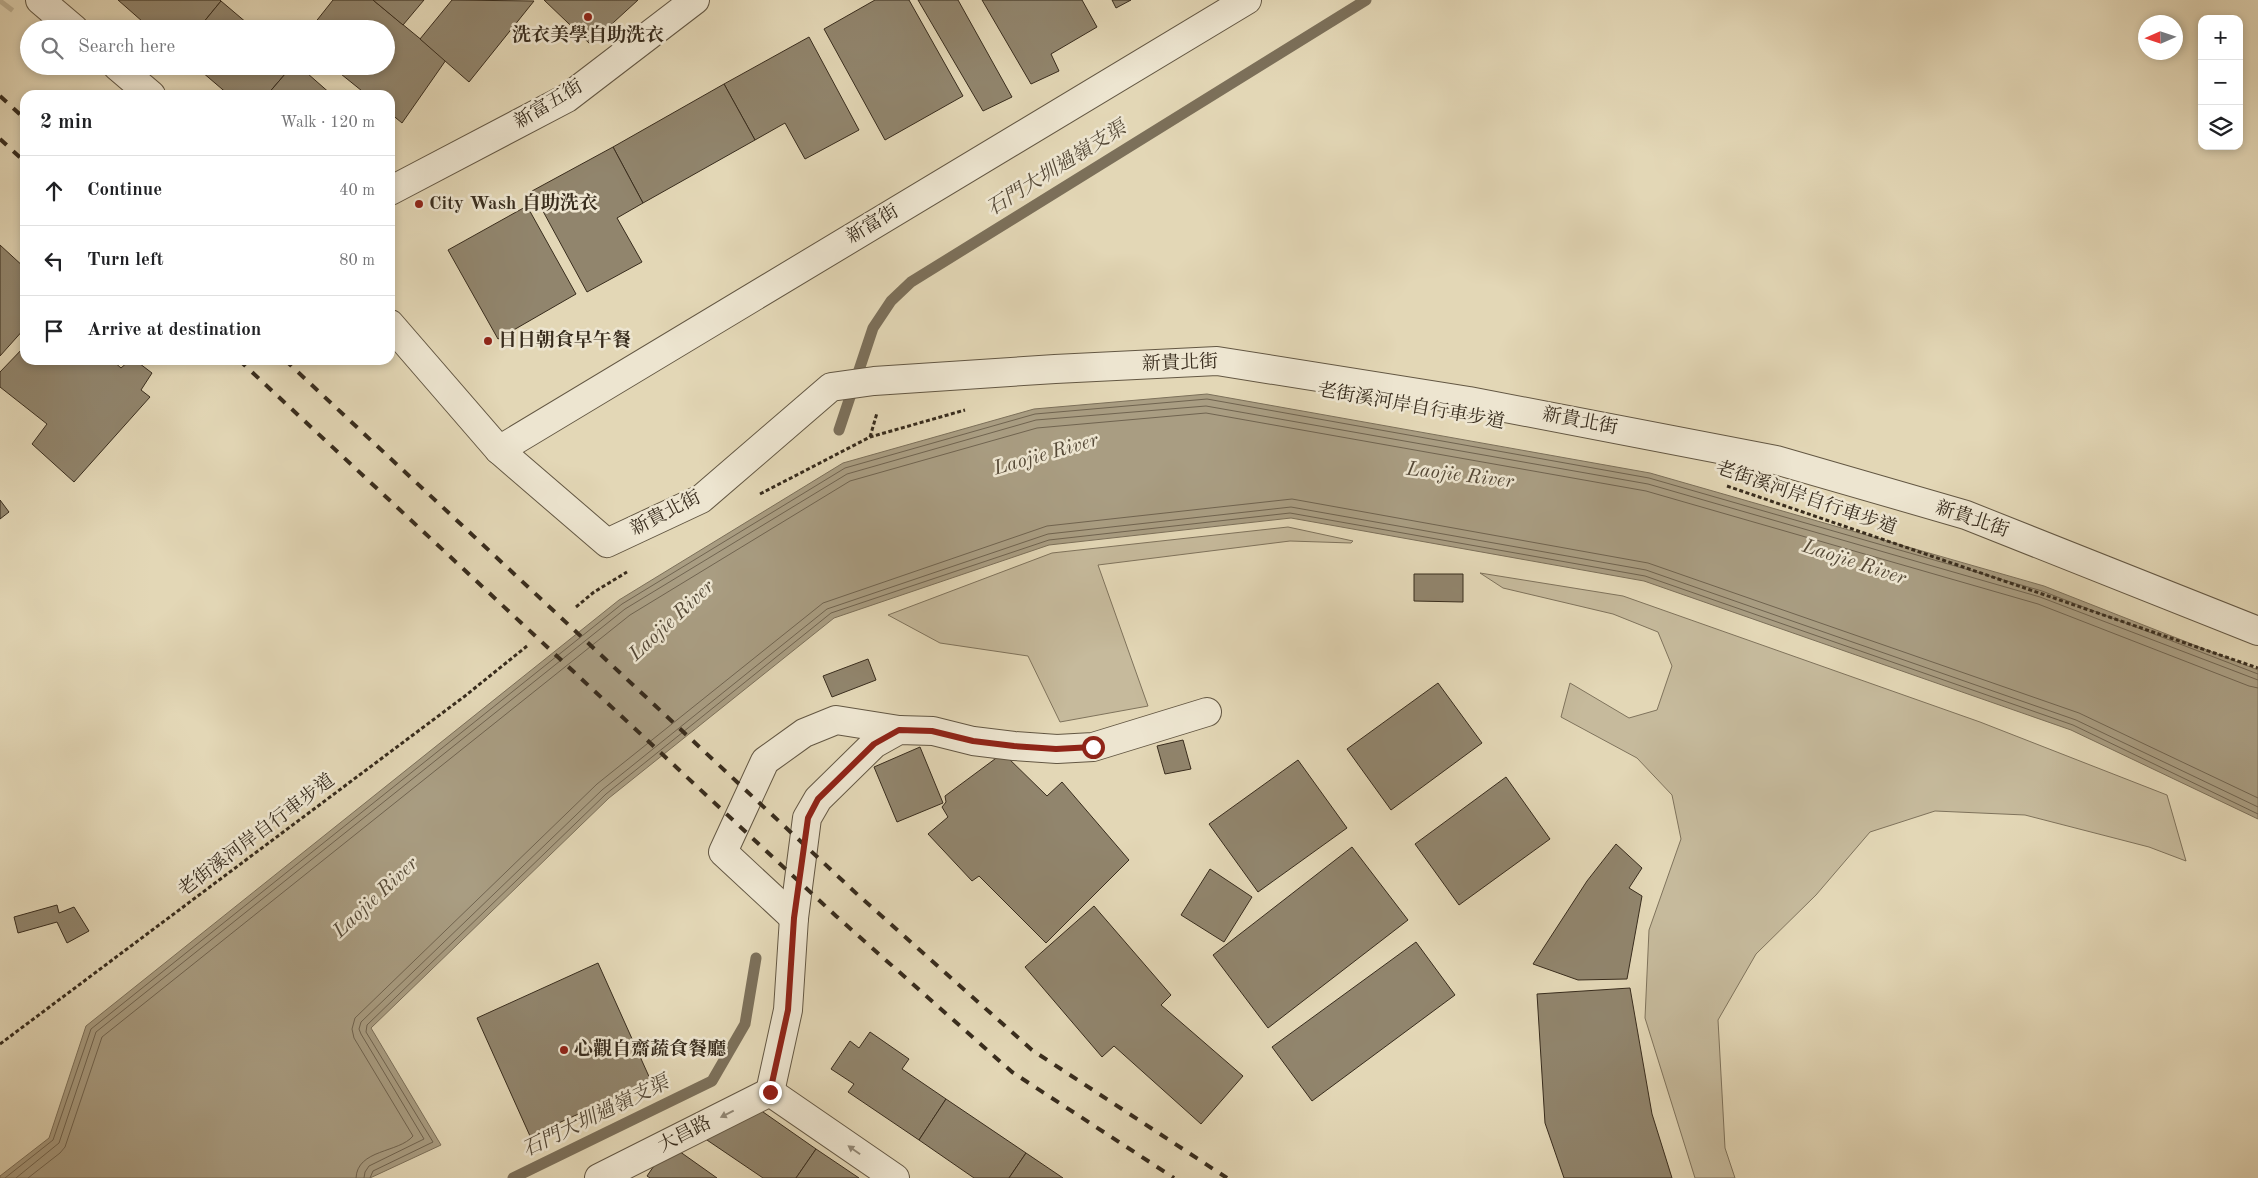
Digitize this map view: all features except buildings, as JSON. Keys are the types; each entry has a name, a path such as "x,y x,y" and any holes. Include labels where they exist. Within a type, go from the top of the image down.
{"street":[{"name":"新富五街","path":"395,188 567,98 695,0"},
{"name":"新富街","path":"499,450 1247,0"},
{"path":"128,75 145,90"},
{"path":"395,330 499,450"},
{"name":"新貴北街","path":"499,450 607,543 701,499 831,387 874,381 1218,361 1469,401 1776,460 1966,515 2258,631"},
{"path":"794,918 723,852 765,760 804,733 836,720 899,730 932,731 973,741 1056,749 1093,747 1207,712"},
{"path":"894,1178 770,1092 788,1010 794,918 808,818 818,799 874,744 899,730"},
{"name":"大昌路","path":"599,1178 770,1092"}],"path":[{"path":"759,495 870,437 973,408"},
{"name":"老街溪河岸自行車步道","path":"1726,486 2258,668"},
{"path":"576,607 594,592 628,572"},
{"name":"老街溪河岸自行車步道","path":"0,1044 465,696 527,646"}],"shaded area":[{"path":"1288,527 1353,541 1351,543 1290,541 1098,565 1148,706 1060,722 1028,656 940,643 888,615 1052,553"},
{"path":"1480,573 1623,596 1980,722 2167,795 2186,861 2149,847 2025,815 1935,811 1870,832 1816,895 1756,954 1718,1020 1725,1148 1735,1178 1695,1178 1645,1018 1649,930 1681,839 1672,795 1637,758 1561,717 1570,683 1629,718 1657,710 1672,666 1658,632 1613,614 1503,588"}],"water":[{"name":"Laojie River","path":"1207,394 1650,473 2044,586 2258,670 2258,819 2071,730 1644,581 1291,518 1049,545 834,618 609,798 371,1028 441,1145 370,1178 0,1178 0,1176 49,1138 86,1026 619,600 843,463 1034,409"}],"waterway":[{"name":"石門大圳過嶺支渠","path":"839,430 873,328 891,301 911,282 1366,0"},
{"name":"石門大圳過嶺支渠","path":"513,1178 712,1081 745,1024 756,958"}],"tunnel":[{"path":"0,4 3,0"}],"railway":[{"path":"0,96 20,114"},
{"path":"0,139 20,157"},
{"path":"244,365 836,916 1012,1072 1174,1178"},
{"path":"290,365 858,895 1032,1050 1227,1178"}],"place":[{"name":"洗衣美學自助洗衣","path":"588,17"},
{"name":"City Wash 自助洗衣","path":"419,204"},
{"name":"日日朝食早午餐","path":"488,341"},
{"name":"心觀自齋蔬食餐廳","path":"564,1050"}],"route":[{"path":"770,1092 788,1010 794,918 808,818 818,799 874,744 899,730 932,731 973,741 1014,746 1056,749 1093,747"}]}
